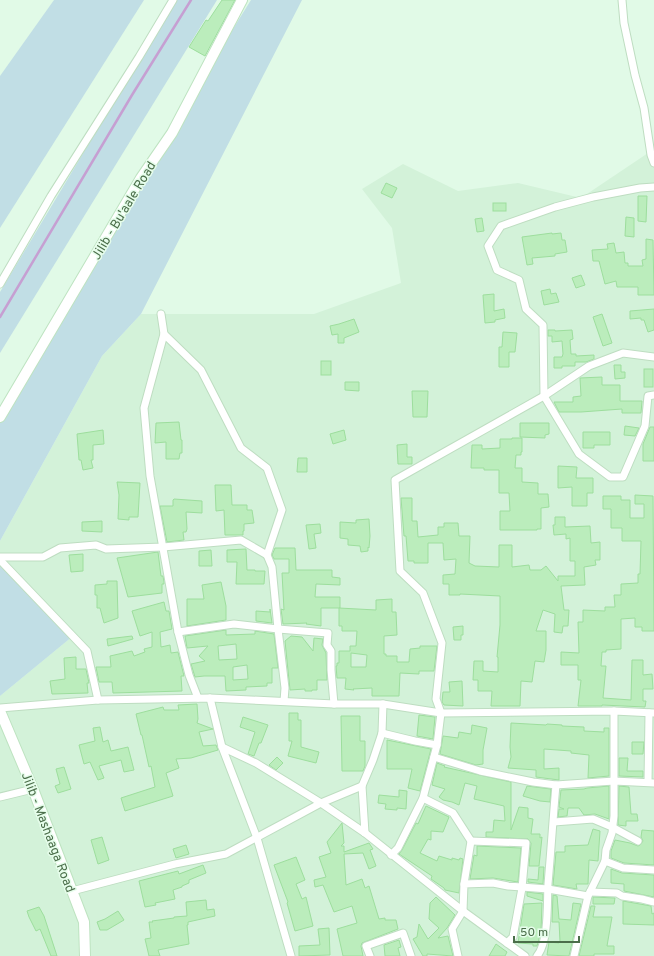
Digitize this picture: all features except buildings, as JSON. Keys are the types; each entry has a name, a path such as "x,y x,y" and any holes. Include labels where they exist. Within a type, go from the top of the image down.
{"main road":[{"name":"Jilib - Bu'aale Road","path":"0,417 141,178 172,133 242,0"},
{"name":"Jilib - Mashaaga Road","path":"0,709 33,789 84,922 85,956"}],"street":[{"path":"0,284 51,196 139,57 173,0"},
{"path":"622,0 626,30 635,75 644,108 651,155 654,164"},
{"path":"654,187 640,188 593,197 501,226 488,246 497,270 519,280 526,309 543,325 544,396 579,454 610,477 623,477 645,426 648,396 654,395"},
{"path":"161,314 164,334 144,408 150,476 178,632 189,674 198,698"},
{"path":"164,334 201,370 241,448 267,468 282,510 267,555"},
{"path":"391,855 398,848 423,798 437,745 442,712 436,699 442,643 423,593 400,571 395,480 544,396 589,366 624,353 654,357"},
{"path":"0,559 43,557 60,548 96,545 106,549 163,547 241,540 267,555 272,567 285,688 284,702"},
{"path":"0,559 87,651 98,700"},
{"path":"178,632 234,624 278,629 328,632 327,645 331,651 334,704"},
{"path":"0,709 98,700 210,698 334,704 383,704 442,712 614,711 651,713 651,783 614,782 556,785 533,782 480,771 434,757"},
{"path":"210,698 222,747 257,838 291,956"},
{"path":"365,833 362,786 382,733 383,704"},
{"path":"574,956 589,894 605,861 606,850 612,833 614,816 614,711"},
{"path":"382,733 415,742 437,745"},
{"path":"222,747 256,763 321,803 365,833 391,855 525,956"},
{"path":"537,956 540,952 547,921 556,785"},
{"path":"72,891 175,864 226,854 321,803 362,786"},
{"path":"0,797 33,789"},
{"path":"423,798 453,813 471,841 464,884 463,910 452,929 458,956"},
{"path":"554,822 593,819 612,826 638,841"},
{"path":"471,841 526,843 522,888 513,937 507,943"},
{"path":"605,861 623,868 654,870"},
{"path":"464,884 493,883 522,888 548,889 589,894 617,893 622,896 654,902"},
{"path":"370,956 366,946 403,933 411,956"}],"shaded area":[{"path":"54,0 144,0 0,228 0,76"},
{"path":"175,0 217,0 0,353 0,292"},
{"path":"251,0 302,0 141,314 102,356 0,541 0,407 55,314"},
{"path":"654,149 654,956 0,956 0,696 73,636 0,557 0,541 102,356 141,314 314,314 401,283 392,228 362,189 403,164 458,191 518,183 581,198"},
{"path":"0,557 73,636 0,696"}],"waterway":[{"path":"0,317 132,95 191,0"}]}
